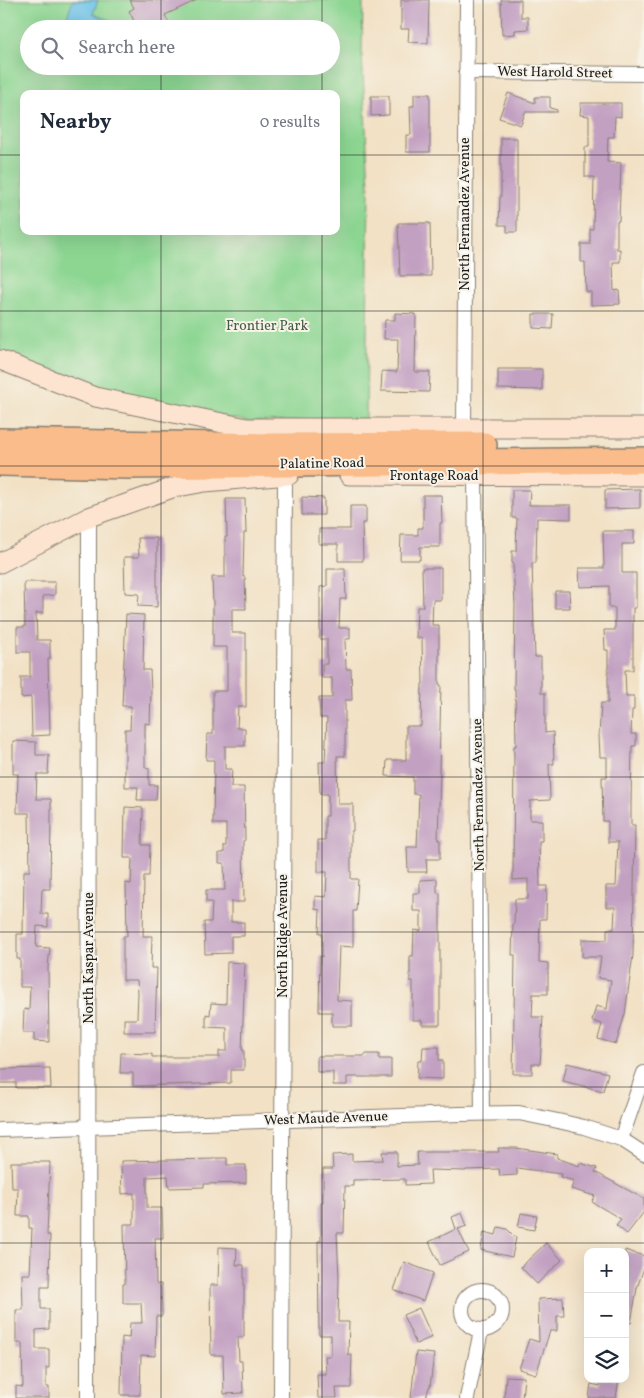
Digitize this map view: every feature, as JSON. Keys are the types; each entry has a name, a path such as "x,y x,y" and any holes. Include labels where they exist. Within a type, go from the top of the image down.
{"highway":[{"name":"Palatine Road","path":"0,441 269,446 644,444"},
{"name":"Palatine Road","path":"0,463 128,466 644,460"}],"street":[{"name":"North Fernandez Avenue","path":"464,427 467,0"},
{"name":"West Harold Street","path":"466,72 644,74"},
{"path":"0,360 95,397 247,428 644,428"},
{"name":"Frontage Road","path":"0,563 89,517 172,488 205,482 285,475 644,476"},
{"name":"North Ridge Avenue","path":"281,1398 285,475"},
{"name":"North Fernandez Avenue","path":"475,476 482,1113"},
{"name":"North Kaspar Avenue","path":"88,1398 89,517"},
{"path":"622,1139 644,1073"},
{"name":"West Maude Avenue","path":"0,1130 520,1113 584,1127 622,1139 644,1154"},
{"path":"467,1398 481,1331"}],"green space":[{"name":"Frontier Park","path":"0,0 363,0 362,54 369,186 366,420 250,422 100,393 0,353"}],"water":[{"path":"73,0 98,0 93,14 110,20 66,20"}],"building":[{"path":"130,0 197,0 165,15 168,20 134,20 129,11 134,8"},
{"path":"401,0 429,0 428,43 408,42 409,29 401,29"},
{"path":"501,0 521,0 521,17 528,17 528,29 515,30 515,34 502,35"},
{"path":"508,93 535,103 535,97 550,97 550,108 557,110 557,112 525,112 521,125 499,118"},
{"path":"414,94 430,94 430,152 406,152 406,135 411,135 410,106 414,106"},
{"path":"371,96 389,96 389,115 371,116"},
{"path":"581,103 621,103 621,117 615,116 614,137 608,137 607,162 621,163 619,221 617,221 617,249 620,249 620,262 613,262 614,291 619,290 620,304 591,305 591,292 586,292 585,262 581,262 581,244 590,244 590,229 593,229 594,177 585,177 585,147 589,147 589,116 580,115"},
{"path":"501,138 517,138 517,232 507,232 507,225 499,225"},
{"path":"398,223 430,223 431,276 400,276"},
{"path":"395,313 416,314 415,372 430,372 429,392 381,391 382,371 397,372 398,339 384,339 385,320 395,320"},
{"path":"533,314 553,314 552,329 533,328"},
{"path":"498,369 542,369 542,390 498,389"},
{"path":"640,489 640,508 605,509 605,490"},
{"path":"512,490 530,490 529,505 571,505 571,519 537,518 536,563 532,563 535,657 541,657 541,693 545,693 545,733 553,732 554,764 549,764 550,800 530,801 530,820 542,820 542,841 539,841 540,886 547,886 546,919 540,919 539,962 548,963 548,994 533,994 532,1017 543,1017 540,1064 532,1064 532,1074 513,1074 515,955 512,955 513,924 515,899 528,899 528,879 513,880 514,746 516,746 514,689 515,604 512,551 516,551 517,518 512,518"},
{"path":"423,495 441,495 442,523 440,523 440,547 420,547 420,560 400,560 401,535 418,535 418,528 423,528"},
{"path":"302,497 324,498 324,515 302,515"},
{"path":"226,499 245,499 246,533 244,533 243,577 245,577 246,609 232,609 232,633 246,633 246,707 238,707 237,728 245,728 245,746 225,746 225,769 232,769 231,787 244,787 244,902 231,902 231,922 244,922 244,936 231,936 231,953 205,954 204,922 211,922 212,902 206,902 206,890 225,890 224,863 219,863 219,853 224,853 224,846 226,846 226,824 213,824 214,760 206,760 207,734 213,734 213,691 227,691 227,647 213,647 212,577 225,577"},
{"path":"350,506 366,506 366,523 362,523 363,561 338,561 338,544 319,544 319,529 350,529"},
{"path":"603,531 634,531 634,544 622,544 622,573 636,573 636,608 633,608 633,670 625,670 626,696 634,696 631,734 636,734 636,746 632,746 631,803 631,825 635,825 633,955 625,1014 616,1044 598,1039 602,1024 592,1021 596,1006 607,1009 611,980 598,978 601,957 582,957 582,939 607,940 607,929 614,929 615,907 606,907 606,886 616,886 618,842 608,842 608,821 603,821 602,777 607,777 607,757 600,757 599,735 601,703 608,703 608,650 605,650 604,630 615,630 615,608 609,608 609,586 580,587 579,568 604,568"},
{"path":"138,538 157,538 157,607 138,606 139,594 125,593 124,557 139,557"},
{"path":"422,568 441,568 441,600 433,600 432,625 439,625 439,684 441,685 438,840 440,840 440,859 426,859 427,872 408,872 407,847 417,847 419,794 413,794 413,777 386,776 387,760 406,760 406,726 421,726 423,684 422,638 416,638 417,607 423,607"},
{"path":"327,569 345,569 346,599 340,599 339,628 350,628 350,639 345,639 346,669 351,669 352,700 345,700 345,756 337,756 338,804 353,804 351,879 358,879 356,911 353,911 353,947 339,946 337,1000 352,1001 352,1026 332,1026 332,1012 319,1012 322,933 319,933 320,910 315,909 315,896 326,897 327,872 318,872 318,840 325,840 325,816 328,816 328,794 320,794 319,762 325,762 327,718 320,718 319,698 332,698 332,678 322,678 322,664 327,664 327,639 320,639 320,587 327,586"},
{"path":"24,582 55,582 55,595 43,596 43,613 36,613 37,640 50,640 50,659 48,659 50,735 32,736 31,697 21,698 21,677 30,677 30,652 17,652 17,627 25,627"},
{"path":"555,591 569,591 570,608 555,608"},
{"path":"126,614 144,615 143,670 150,670 151,690 150,724 145,723 145,767 149,768 149,785 157,785 156,800 137,800 138,787 125,787 125,729 130,729 131,706 122,706"},
{"path":"13,741 36,742 36,755 49,755 48,774 37,774 36,799 51,799 51,813 50,889 42,889 41,914 48,914 48,927 37,926 36,947 50,948 48,967 49,1042 34,1041 34,1033 23,1033 24,1009 29,1010 30,987 20,987 20,959 17,959 17,934 23,934 24,871 30,871 29,813 17,813 18,774 13,774"},
{"path":"125,807 143,808 142,845 150,845 149,876 144,876 143,936 152,936 151,968 157,968 155,1032 124,1032 124,1019 137,1019 138,993 137,980 123,980 123,936 127,936 126,883 131,884 132,858 124,858"},
{"path":"437,879 437,893 440,893 440,1025 422,1025 422,1020 413,1020 413,981 410,981 410,956 413,956 414,930 421,931 421,911 413,911 413,893 420,893 420,880"},
{"path":"227,962 245,963 242,1050 244,1050 244,1070 231,1070 231,1083 133,1086 133,1073 120,1073 121,1053 152,1054 152,1057 219,1057 219,1051 227,1051 227,1028 206,1027 206,1014 210,1015 211,1003 226,1004"},
{"path":"423,1047 439,1047 439,1060 443,1060 443,1079 417,1078 418,1061 422,1061"},
{"path":"365,1054 379,1054 379,1059 391,1059 391,1077 347,1077 347,1085 333,1085 333,1072 317,1072 317,1056 365,1056"},
{"path":"567,1063 608,1073 603,1091 563,1081"},
{"path":"50,1068 51,1088 16,1088 16,1083 0,1083 0,1069"},
{"path":"498,1148 516,1148 557,1154 557,1158 579,1166 580,1163 597,1168 595,1172 644,1199 644,1212 627,1234 616,1225 621,1219 592,1202 595,1196 571,1189 574,1181 560,1177 561,1174 517,1168 517,1175 500,1176 499,1169 466,1171 430,1170 431,1184 405,1185 405,1179 353,1180 353,1186 345,1186 344,1233 337,1233 338,1322 349,1322 348,1355 352,1355 351,1388 336,1388 337,1398 318,1398 317,1374 326,1374 325,1356 331,1356 331,1335 319,1335 318,1241 321,1241 323,1169 333,1169 332,1155 352,1154 352,1161 383,1160 382,1152 397,1152 397,1166 418,1165 417,1152 499,1152"},
{"path":"227,1158 227,1165 246,1165 246,1183 204,1184 204,1187 169,1188 168,1176 147,1177 147,1208 162,1208 163,1238 155,1238 156,1284 161,1284 162,1316 156,1316 155,1356 141,1355 140,1395 121,1395 122,1337 129,1338 130,1323 142,1323 141,1303 123,1303 123,1284 125,1284 124,1224 134,1224 134,1193 122,1194 121,1161"},
{"path":"11,1162 50,1162 47,1235 50,1235 49,1287 41,1287 41,1309 49,1309 49,1329 36,1330 36,1349 49,1349 46,1387 49,1387 49,1398 16,1398 16,1386 23,1387 22,1343 16,1343 16,1310 23,1310 22,1274 30,1274 32,1228 29,1228 29,1216 17,1216 18,1188 12,1188"},
{"path":"462,1213 467,1226 458,1229 469,1252 440,1265 429,1242 456,1229 452,1217"},
{"path":"521,1213 537,1216 534,1230 518,1227"},
{"path":"498,1227 507,1229 516,1238 512,1257 481,1250 484,1232 496,1235"},
{"path":"546,1243 562,1260 537,1284 521,1267"},
{"path":"219,1247 237,1248 236,1265 244,1265 244,1337 238,1337 239,1361 242,1361 243,1393 224,1394 223,1355 211,1355 210,1285 218,1285"},
{"path":"629,1251 644,1256 644,1268 637,1288 631,1323 629,1323"},
{"path":"404,1262 433,1273 423,1301 394,1290"},
{"path":"563,1298 564,1316 557,1316 557,1331 550,1331 536,1374 519,1369 529,1339 539,1342 538,1299"},
{"path":"419,1308 432,1337 416,1344 403,1315"},
{"path":"416,1352 434,1354 430,1387 426,1398 411,1398"},
{"path":"506,1376 524,1377 522,1398 504,1398"},
{"path":"600,1383 618,1383 616,1398 589,1398 591,1384 600,1386"}]}
